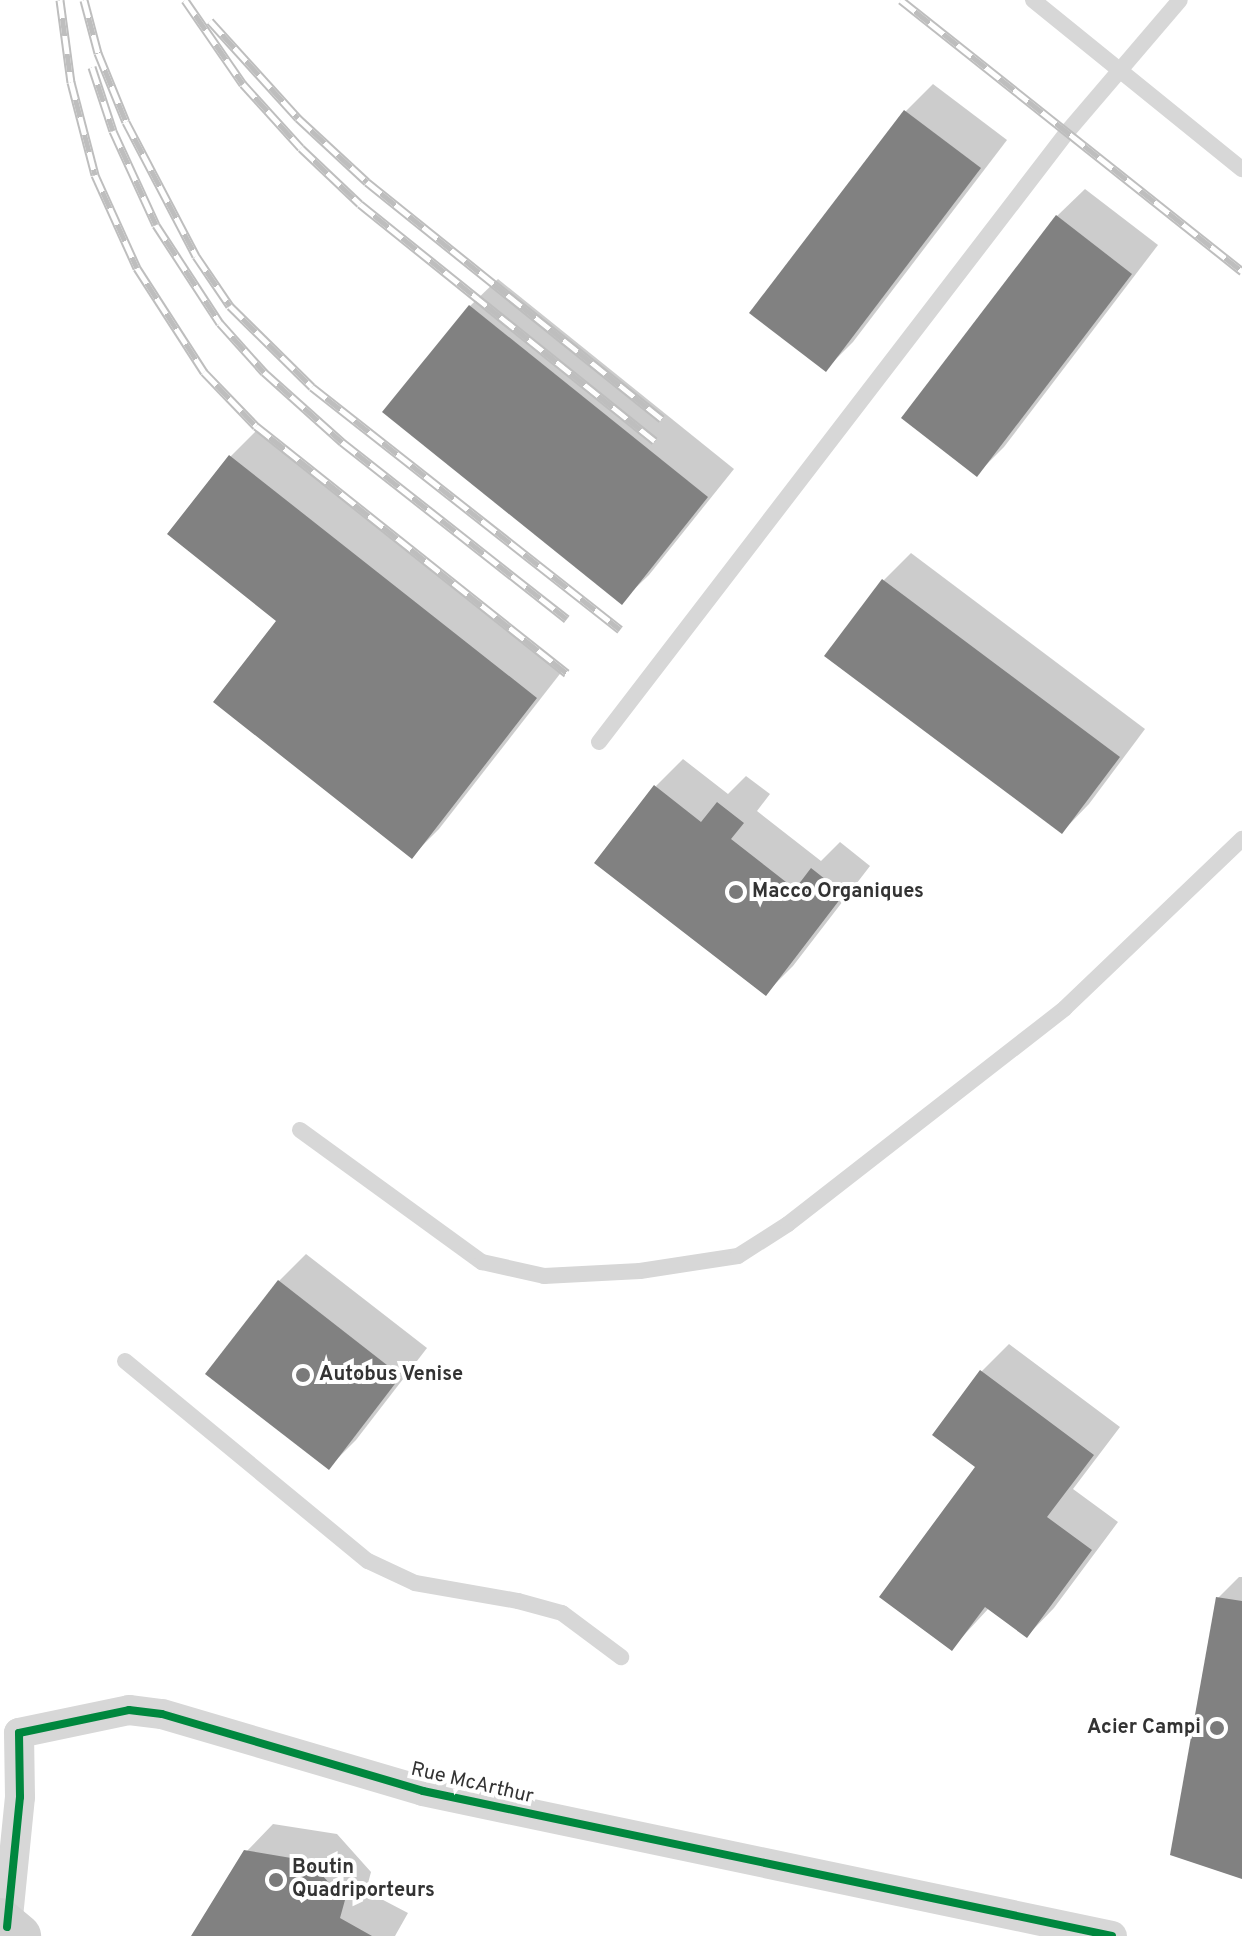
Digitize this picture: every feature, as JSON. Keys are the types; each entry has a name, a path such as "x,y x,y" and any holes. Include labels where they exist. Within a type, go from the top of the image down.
{"street":[{"name":"Rue McArthur","path":"9,1927 20,1797 19,1733 129,1710 162,1714 423,1791 1112,1936"}],"lane":[{"path":"1033,0 1242,169"},
{"path":"599,742 1068,131 1180,0"},
{"path":"300,1130 482,1262 544,1276 640,1271 738,1256 801,1215 1065,1008 1242,839"},
{"path":"125,1361 368,1561 415,1583 518,1601 562,1613 621,1657"}],"building":[{"path":"904,110 981,168 826,372 749,313"},
{"path":"1056,215 1132,274 977,477 901,418"},
{"path":"469,305 708,497 622,605 382,412"},
{"path":"229,455 537,698 412,859 213,702 276,621 167,534"},
{"path":"882,579 1120,757 1062,834 824,656"},
{"name":"Macco Organiques","path":"654,785 701,822 717,802 744,823 731,839 795,889 811,868 844,894 766,996 594,863"},
{"name":"Autobus Venise","path":"278,1280 401,1376 329,1470 205,1374"},
{"path":"980,1370 1094,1455 1047,1517 1092,1550 1027,1638 985,1607 952,1651 879,1597 975,1467 932,1435"},
{"name":"Acier Campi","path":"1216,1597 1242,1601 1242,1879 1170,1855"},
{"name":"Boutin Quadriporteurs","path":"244,1850 309,1861 345,1900 340,1918 372,1936 191,1936"}],"railway":[{"path":"60,0 71,82 95,175 137,268 204,372 256,426 567,673"},
{"path":"84,0 98,53 126,122 196,256 230,306 312,387 620,629"},
{"path":"185,0 243,84 301,148 360,204 655,441"},
{"path":"901,0 1242,271"},
{"path":"210,21 298,118 367,182 662,419"},
{"path":"92,67 113,131 156,225 220,323 264,372 342,442 567,619"}],"cycle path":[{"path":"7,1927 20,1797 19,1733 129,1710 162,1714 423,1791 1112,1936"}],"place":[{"name":"Macco Organiques","path":"736,892"},
{"name":"Autobus Venise","path":"303,1375"},
{"name":"Acier Campi","path":"1217,1728"},
{"name":"Boutin Quadriporteurs","path":"276,1880"}]}
